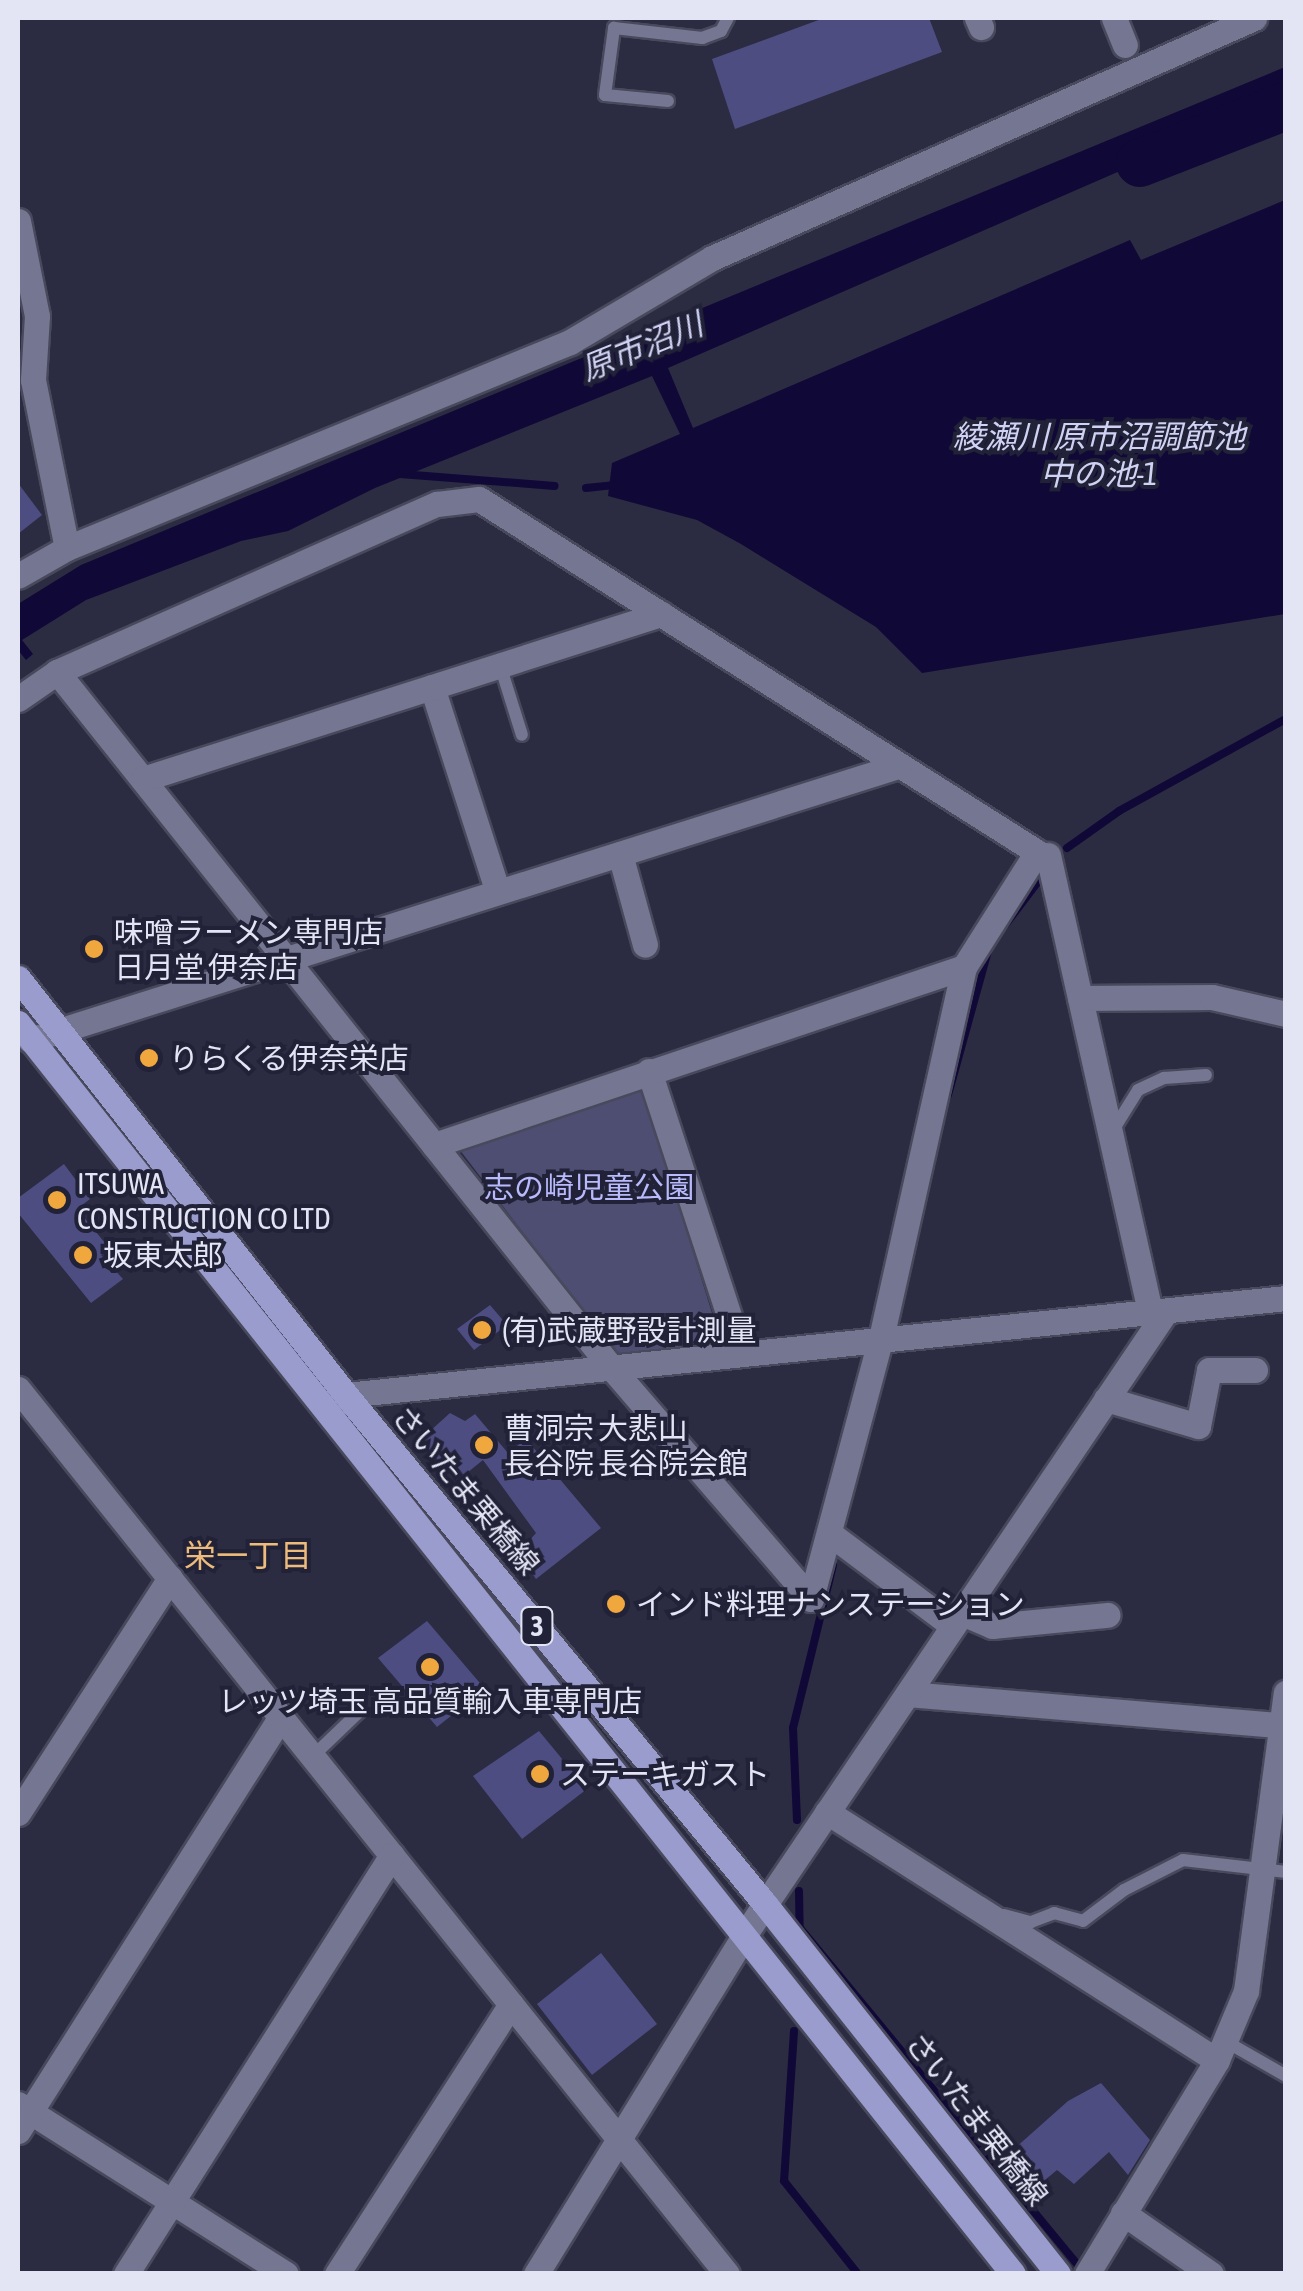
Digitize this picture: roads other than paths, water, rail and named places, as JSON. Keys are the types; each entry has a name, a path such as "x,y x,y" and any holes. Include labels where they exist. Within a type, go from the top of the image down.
{"main road":[{"name":"さいたま栗橋線","path":"18,978 346,1395 766,1904 1058,2274"},
{"name":"さいたま栗橋線","path":"24,1031 1013,2274"}],"street":[{"path":"1114,18 1125,46"},
{"path":"18,576 67,548 570,342 712,258 1254,18"},
{"path":"18,220 37,316 33,380 67,548"},
{"path":"18,699 57,672 437,504 479,499 1038,852 964,967 888,1336 836,1538 811,1599 614,1371 57,672"},
{"path":"142,779 661,614"},
{"path":"432,687 498,892"},
{"path":"24,1031 59,1030 898,766"},
{"path":"620,854 646,944"},
{"path":"536,2274 622,2141 745,1934 1106,1399 1158,1312 1110,1134 1048,855"},
{"path":"434,1144 964,967"},
{"path":"1080,998 1212,998 1286,1014"},
{"path":"649,1070 741,1352"},
{"path":"326,1413 346,1395 614,1371 888,1336 1286,1298"},
{"path":"1106,1399 1198,1426 1209,1370 1255,1370"},
{"path":"18,1388 727,2274"},
{"path":"836,1538 958,1620 992,1626 1107,1615"},
{"path":"18,1813 170,1578"},
{"path":"1087,2274 1221,2050 1246,1990 1273,1871 1286,1693"},
{"path":"908,1694 1282,1726"},
{"path":"281,1716 22,2116 172,2202 286,2274"},
{"path":"827,1812 1221,2050"},
{"path":"126,2274 392,1854"},
{"path":"337,2274 511,2004"},
{"path":"1123,2213 1211,2274"}],"lane":[{"path":"668,101 606,95 614,28 702,38 721,32 728,18"},
{"path":"500,665 522,735"},
{"path":"1110,1134 1138,1090 1164,1078 1206,1075"},
{"path":"313,1756 360,1711"},
{"path":"992,1912 1031,1922 1054,1914 1083,1921 1124,1890 1183,1860 1273,1871"},
{"path":"1221,2050 1286,2076"}],"water":[{"name":"綾瀬川 原市沼調節池 中の池-1","path":"1285,67 1285,99 668,368 693,428 1130,240 1141,260 1285,200 1285,614 922,673 876,627 741,544 697,520 608,496 612,463 680,434 652,376 375,488 288,531 241,541 86,600 22,640 33,654 26,660 18,650 18,604 81,565"}],"waterway":[{"name":"原市沼川","path":"1140,163 1286,106"},
{"path":"400,474 555,486"},
{"path":"586,488 616,485"},
{"path":"1067,848 1119,811 1286,719"},
{"path":"1005,925 1040,879"},
{"path":"948,1095 990,944"},
{"path":"797,1820 793,1728 833,1565"},
{"path":"799,1891 800,1930"},
{"path":"800,1928 1082,2270"},
{"path":"794,2031 784,2181 858,2274"}],"place":[{"name":"味噌ラーメン専門店 日月堂 伊奈店","path":"94,949"},
{"name":"りらくる伊奈栄店","path":"149,1058"},
{"name":"ITSUWA CONSTRUCTION CO LTD","path":"57,1200"},
{"name":"坂東太郎","path":"83,1255"},
{"name":"(有)武蔵野設計測量","path":"482,1330"},
{"name":"曹洞宗 大悲山 長谷院 長谷院会館","path":"484,1445"},
{"name":"インド料理ナンステーション","path":"616,1604"},
{"name":"レッツ埼玉 高品質輸入車専門店","path":"430,1667"},
{"name":"ステーキガスト","path":"540,1774"}],"district":[{"name":"栄一丁目","path":"248,1556"}],"park label":[{"name":"志の崎児童公園","path":"589,1187"}]}
